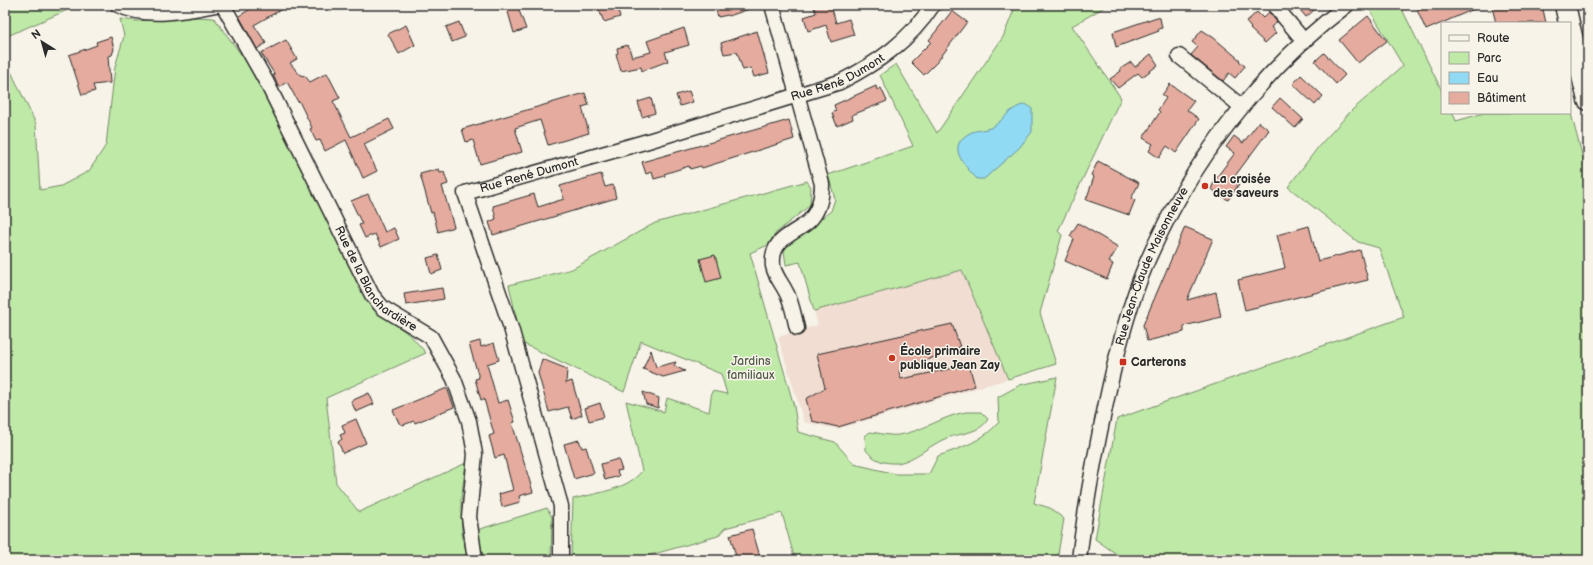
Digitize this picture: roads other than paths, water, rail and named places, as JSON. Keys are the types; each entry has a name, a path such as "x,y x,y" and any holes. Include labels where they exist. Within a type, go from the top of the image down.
{"main road":[{"path":"1565,5 1569,22"},
{"path":"1571,32 1588,100"}],"street":[{"path":"118,5 127,10 151,12 171,12 216,5"},
{"name":"Rue de la Blanchardière","path":"223,5 267,83 372,295 384,308 431,337 454,379 469,421 475,454 469,517 476,560"},
{"path":"772,5 796,96 822,184 819,207 809,220 784,238 776,248 773,264 778,280 786,291 797,328"},
{"name":"Rue René Dumont","path":"561,560 561,506 511,328 465,193 840,82 876,63 889,54 913,31 933,5"},
{"path":"1274,5 1304,41"},
{"name":"Rue Jean-Claude Maisonneuve","path":"1079,560 1099,432 1118,348 1147,262 1173,209 1202,161 1242,107 1272,73 1304,41 1347,5"},
{"path":"1179,56 1242,107"}],"water":[{"path":"1026,104 1032,109 1032,132 1019,148 984,179 977,179 967,168 959,155 959,143 964,137 972,132 990,128 1014,109"}],"place":[{"name":"La croisée des saveurs","path":"1205,186"},
{"name":"École primaire publique Jean Zay","path":"892,358"},
{"name":"Carterons","path":"1123,362"}],"park label":[{"name":"Jardins familiaux","path":"751,368"}]}
